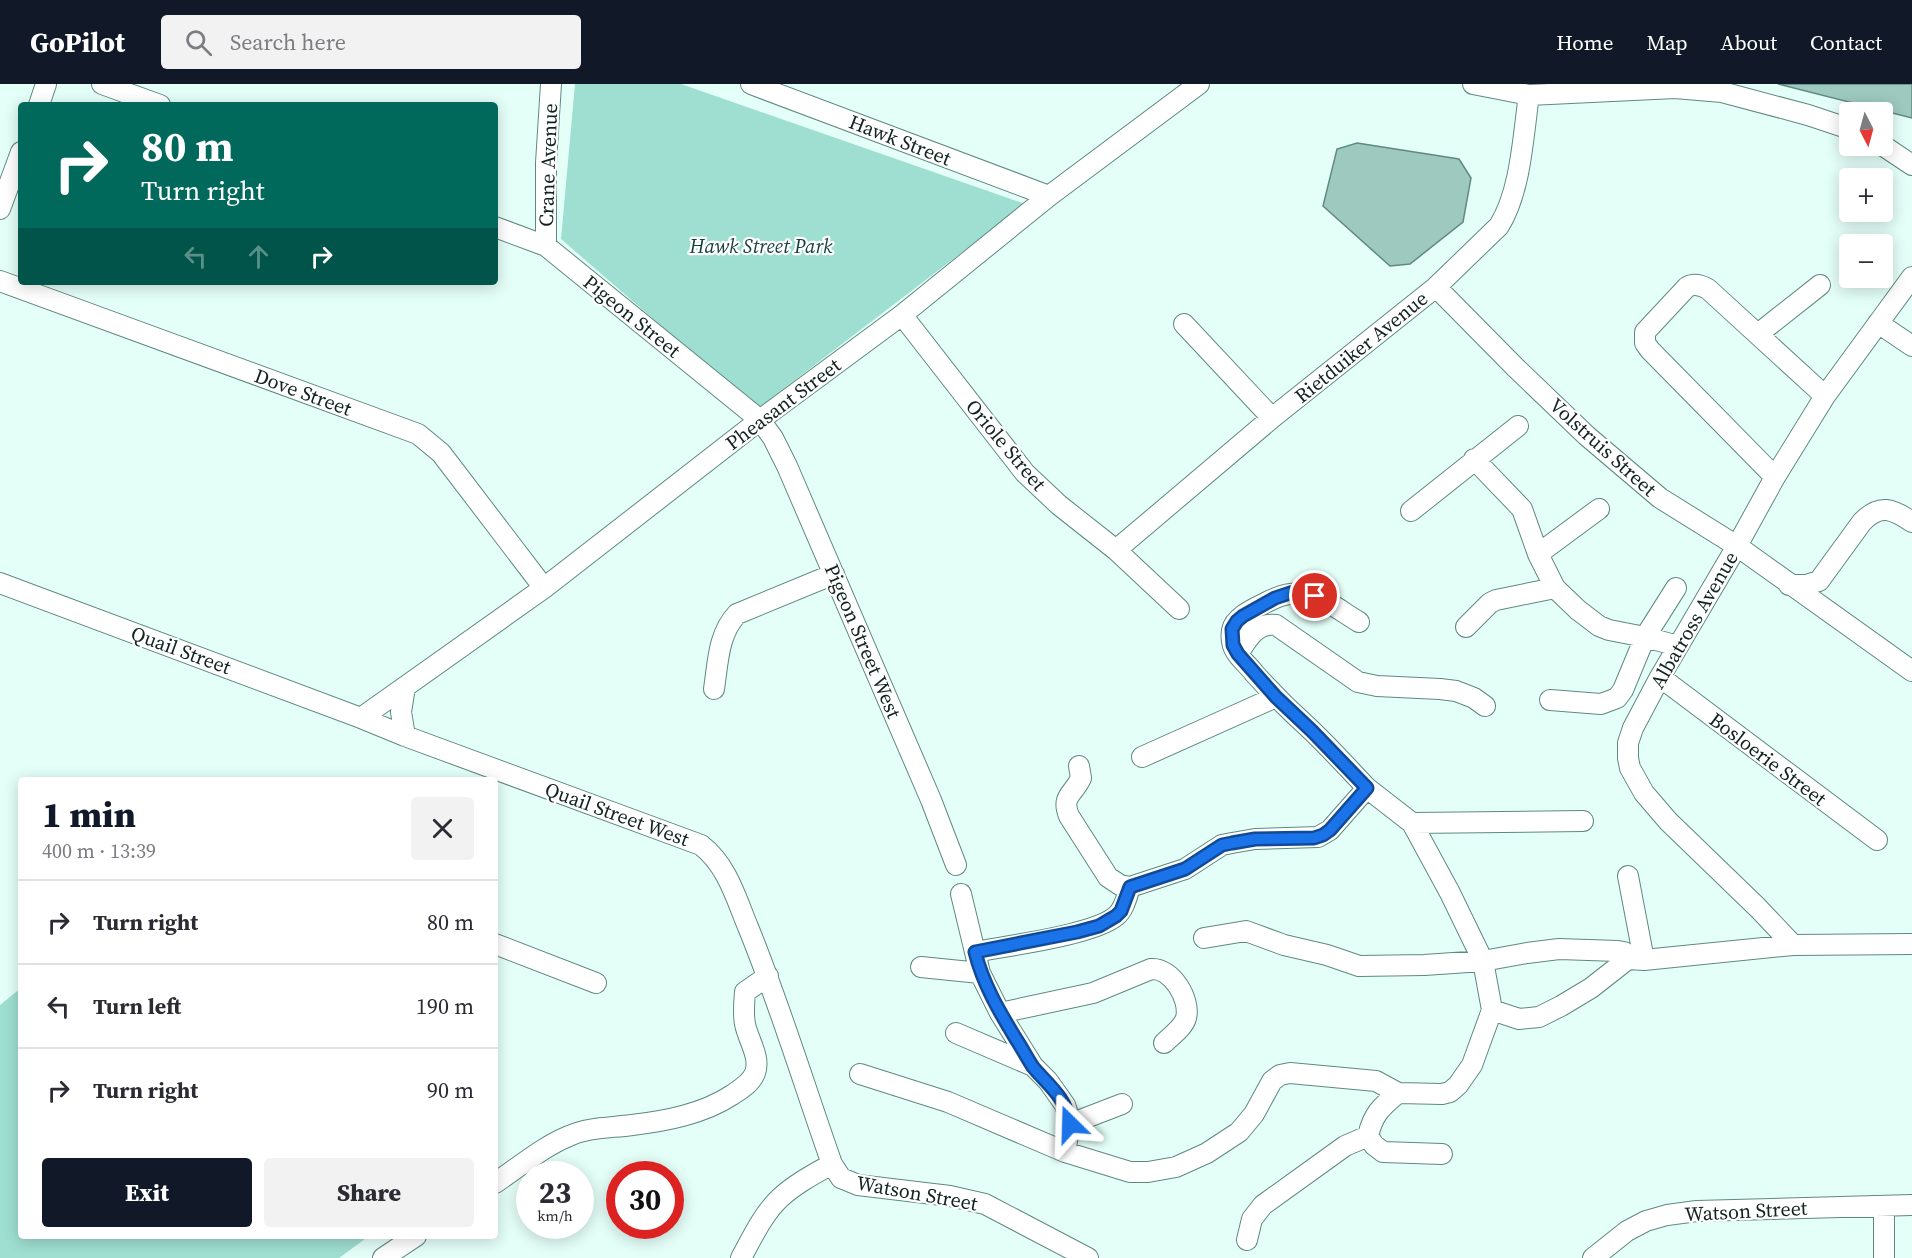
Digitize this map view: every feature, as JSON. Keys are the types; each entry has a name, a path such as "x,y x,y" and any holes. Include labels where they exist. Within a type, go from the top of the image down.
{"street":[{"path":"40,102 46,84"},
{"path":"102,84 152,102"},
{"name":"Crane Avenue","path":"546,246 546,163 551,84"},
{"name":"Hawk Street","path":"751,84 1049,196"},
{"name":"Pheasant Street","path":"361,718 544,588 760,420 902,315 1049,196 1199,84"},
{"path":"1473,84 1529,95 1675,88 1722,92 1839,125"},
{"name":"Rietduiker Avenue","path":"1116,550 1272,418 1436,287 1499,226 1515,187 1529,95"},
{"path":"1893,152 1912,165"},
{"path":"0,209 18,160"},
{"name":"Pigeon Street","path":"498,228 546,246 760,420"},
{"name":"Albatross Avenue","path":"1793,945 1668,821 1644,793 1634,777 1628,758 1628,743 1660,677 1775,477 1825,396 1912,277"},
{"name":"Dove Street","path":"0,281 418,434 441,453 544,588"},
{"path":"1775,477 1650,350 1645,343 1644,336 1651,324 1691,285 1708,289 1825,396"},
{"path":"1758,334 1820,285"},
{"name":"Volstruis Street","path":"1436,287 1516,368 1587,435 1660,498 1737,546 1912,671"},
{"name":"Oriole Street","path":"902,315 1024,473 1059,506 1116,550 1179,609"},
{"path":"1878,323 1912,346"},
{"path":"1184,324 1272,418"},
{"name":"Pigeon Street West","path":"760,420 773,438 787,466 931,800 956,866"},
{"path":"1411,511 1518,426"},
{"path":"1474,459 1522,509 1538,554 1555,588 1578,610 1599,626 1609,630 1678,646"},
{"path":"1538,554 1599,509"},
{"path":"1789,585 1806,585 1819,581 1870,513 1893,511 1912,522"},
{"path":"714,689 723,636 728,624 737,614 834,573"},
{"name":"Quail Street","path":"0,583 361,718"},
{"path":"1466,627 1496,600 1555,588"},
{"path":"1550,700 1601,704 1617,698 1623,690 1645,637 1676,588"},
{"path":"860,1074 948,1102 1065,1152 1131,1172 1148,1172 1176,1167 1207,1153 1239,1132 1254,1114 1272,1081 1280,1075 1290,1073 1376,1081 1398,1093 1442,1094 1450,1092 1458,1085 1472,1065 1492,1010 1483,962 1450,892 1413,823 1367,788 1276,697 1238,654 1233,645 1232,629 1237,621 1275,598 1290,593 1298,592 1315,596 1359,622"},
{"path":"1238,654 1256,630 1265,625 1276,625 1358,682 1377,686 1456,692 1474,698 1485,706"},
{"name":"Bosloerie Street","path":"1660,677 1877,840"},
{"path":"405,687 401,712 405,736"},
{"path":"1142,757 1276,697"},
{"name":"Quail Street West","path":"361,718 494,775 701,845 719,863 729,882 768,976 836,1171"},
{"path":"1078,766 1081,778 1065,802 1069,816 1108,876 1120,885 1130,887 1185,869 1222,845 1255,839 1318,837 1330,830 1367,788"},
{"path":"1413,823 1583,820"},
{"path":"1628,876 1636,960"},
{"path":"975,952 1099,926 1121,911 1130,887"},
{"path":"961,894 980,973 1000,1013 1033,1066 1048,1081 1065,1105 1070,1124 1065,1152"},
{"path":"1204,938 1246,930 1284,945 1327,955 1359,966 1483,962 1527,953 1582,949 1624,952 1636,960"},
{"path":"1492,1010 1519,1019 1530,1019 1547,1014 1636,960 1793,945 1912,944"},
{"path":"498,945 597,983"},
{"path":"921,967 980,973"},
{"path":"1000,1013 1093,993 1150,969 1159,969 1175,981 1187,1008 1184,1022 1164,1044"},
{"path":"498,1181 567,1136 585,1130 632,1125 702,1110 719,1104 736,1093 750,1082 757,1061 743,1010 745,992 768,976"},
{"path":"956,1033 1033,1066"},
{"path":"1398,1093 1376,1113 1371,1121 1368,1136 1374,1145 1383,1152 1442,1154"},
{"path":"1070,1124 1122,1104"},
{"path":"1247,1240 1252,1219 1263,1205 1345,1146 1368,1136"},
{"path":"741,1258 765,1216 779,1198 800,1183 836,1171"},
{"name":"Watson Street","path":"836,1171 858,1185 950,1196 985,1204 1088,1258"},
{"name":"Watson Street","path":"1593,1258 1636,1226 1667,1215 1697,1211 1912,1205"},
{"path":"1884,1206 1884,1258"},
{"path":"383,1258 412,1239"}],"green space":[{"name":"Hawk Street Park","path":"575,84 681,84 1025,204 757,409 561,239"},
{"path":"18,990 18,1239 365,1239 339,1258 0,1258 0,1005"}],"building":[{"path":"1778,84 1912,84 1912,118 1893,113 1893,102 1849,102"},
{"path":"1357,143 1459,159 1471,178 1463,222 1410,264 1390,266 1323,206 1337,149"}],"route":[{"path":"1070,1124 1065,1105 1048,1081 1033,1066 1000,1013 980,973 975,952 1099,926 1121,911 1130,887 1185,869 1222,845 1255,839 1314,838 1330,830 1367,788 1276,697 1235,651 1232,634 1237,621 1275,598 1298,592 1315,596"}]}
